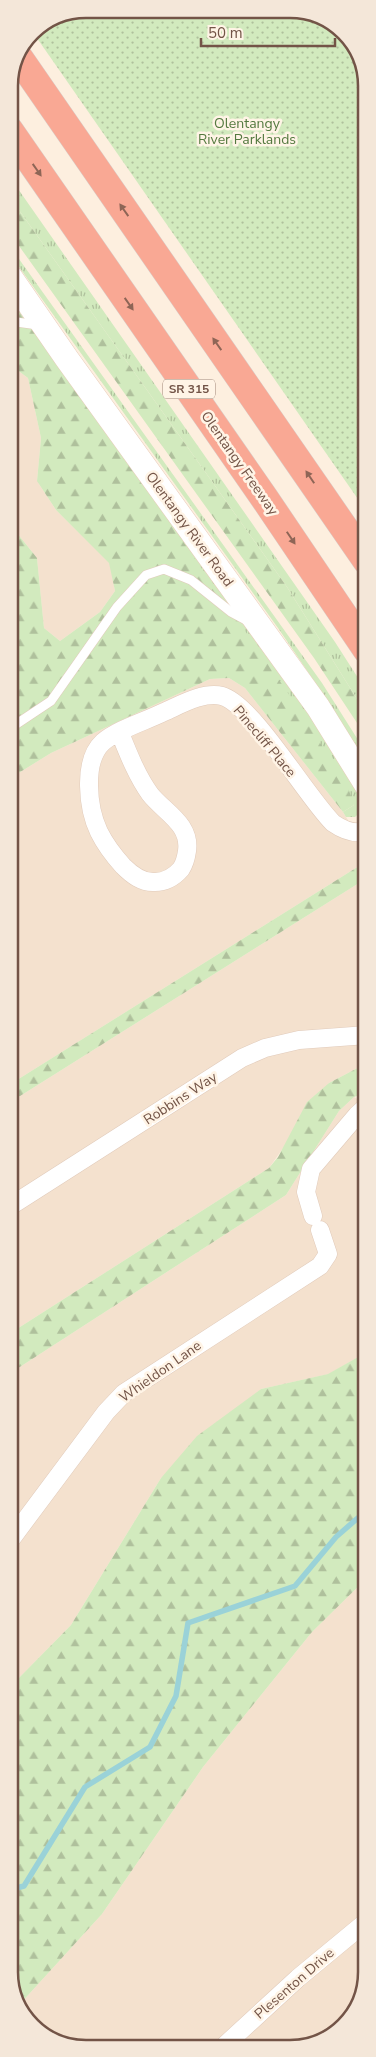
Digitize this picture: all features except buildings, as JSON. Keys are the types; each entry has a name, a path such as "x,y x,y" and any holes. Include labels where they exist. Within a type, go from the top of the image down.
{"highway":[{"path":"22,63 358,548"},
{"name":"Olentangy Freeway","path":"18,143 281,522 358,637"}],"main road":[{"name":"Olentangy River Road","path":"18,287 318,707 358,771"}],"street":[{"name":"Pinecliff Place","path":"120,733 133,764 150,794 186,833 188,848 185,863 175,875 162,882 146,882 128,871 116,858 99,831 94,814 89,772 91,761 96,750 104,742 120,733 183,704 208,695 221,696 232,701 251,718 333,823 342,829 352,832 358,831"},
{"name":"Robbins Way","path":"18,1201 242,1058 265,1048 299,1040 358,1036"},
{"name":"Whieldon Lane","path":"18,1530 106,1412 124,1393 320,1266 328,1254 328,1248 316,1223 306,1192 311,1169 358,1114"},
{"name":"Plesenton Drive","path":"231,2040 298,1978 358,1928"}],"lane":[{"path":"18,322 44,325"},
{"path":"18,723 51,701 118,607 146,575 164,569 191,580 231,612 264,631"}],"shaded area":[{"path":"18,371 28,378 41,438 37,481 56,510 110,563 115,591 100,612 60,641 44,628 37,558 18,534"},
{"path":"229,678 245,688 343,812 358,836 358,867 18,1079 18,773 51,753 210,679"},
{"path":"358,884 358,1068 329,1083 269,1168 18,1328 18,1097"},
{"path":"354,1097 358,1099 358,1357 329,1374 261,1389 161,1478 71,1625 18,1679 18,1368 286,1195 339,1111"},
{"path":"358,1587 358,1971 357,1985 347,2009 332,2025 320,2032 308,2037 290,2040 86,2040 64,2036 44,2025 37,2020 24,1999 102,1914 203,1767 312,1632"}],"green space":[{"name":"Olentangy River Parklands","path":"86,18 290,18 304,19 324,27 339,37 347,48 355,64 358,77 358,499 37,38 48,29 72,19"},
{"path":"18,189 335,642 358,678 358,701 287,587 18,209"},
{"path":"18,209 287,587 358,701 358,724 314,658 18,245"},
{"path":"18,258 322,683 358,740 358,750 278,628 18,266"},
{"path":"18,308 80,393 288,693 347,785 354,805 343,812 245,688 229,678 210,679 51,753 18,773 18,534 37,558 44,628 60,641 100,612 115,591 109,563 56,510 37,481 41,438 28,378 18,371"},
{"path":"80,393 179,521 350,774 358,789 358,814 355,817 346,817 343,812 354,805"},
{"path":"358,867 358,884 18,1097 18,1079"},
{"path":"358,1068 358,1095 339,1111 286,1195 18,1368 18,1328 269,1168 278,1157 307,1102 329,1083"},
{"path":"358,1357 358,1587 312,1632 203,1767 102,1914 24,1999 18,1980 18,1679 71,1625 161,1478 197,1436 261,1389 328,1374"}],"waterway":[{"path":"18,1888 24,1886 85,1787 150,1747 176,1696 188,1623 295,1586 336,1537 358,1518"}]}
